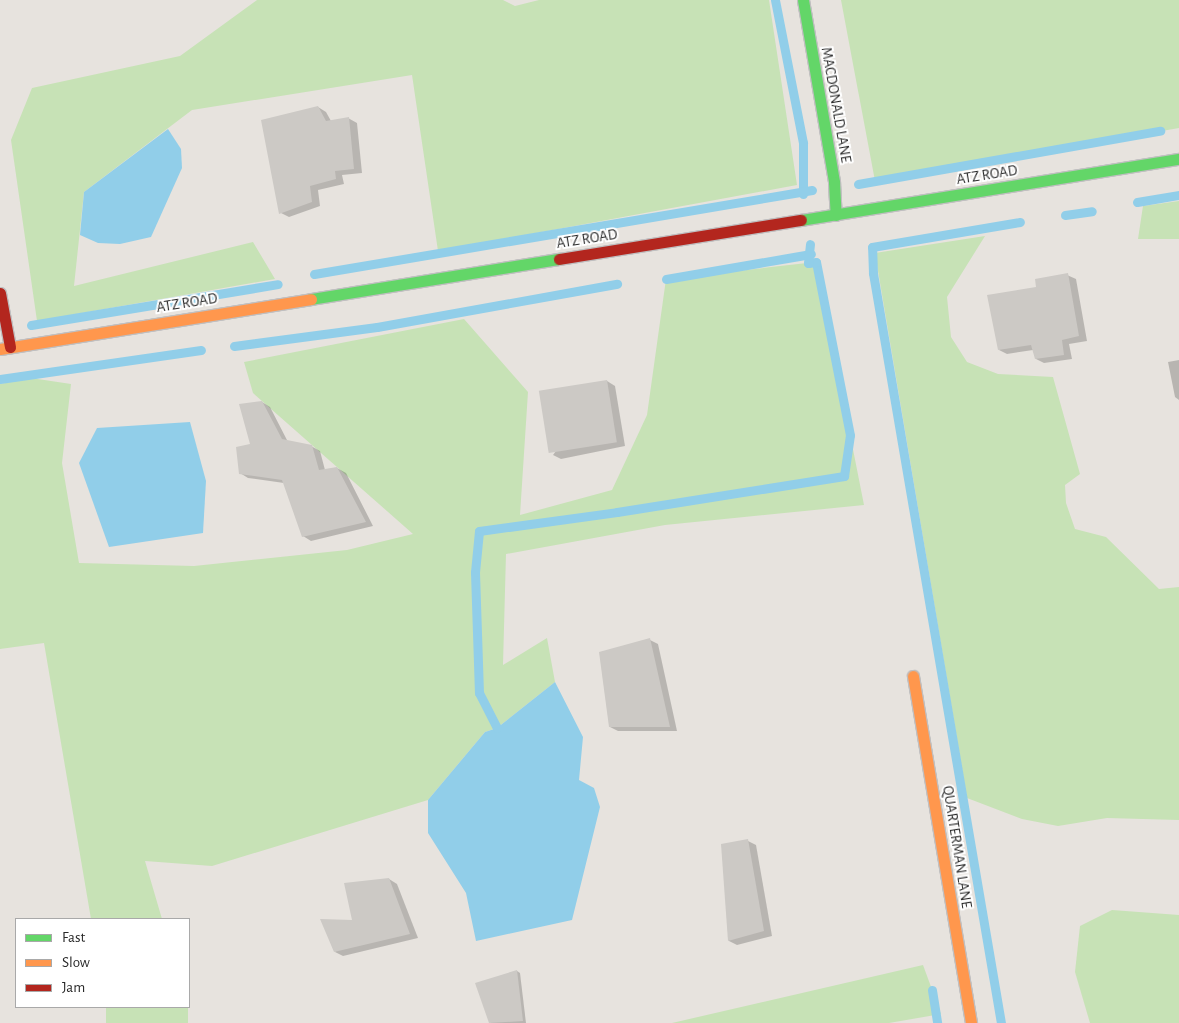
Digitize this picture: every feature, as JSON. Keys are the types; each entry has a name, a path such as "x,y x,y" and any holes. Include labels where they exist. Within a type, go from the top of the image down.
{"street":[{"name":"MACDONALD LANE","path":"803,0 834,182 836,215"},
{"name":"ATZ ROAD","path":"5,348 1179,159"},
{"path":"0,293 5,348"},
{"name":"QUARTERMAN LANE","path":"913,676 971,1023"}],"green space":[{"path":"257,0 503,0 515,6 539,0 769,0 797,185 438,251 412,75 192,110 84,192 74,286 253,242 275,279 37,321 11,140 32,88 180,56"},
{"path":"841,0 1179,0 1179,128 875,181"},
{"path":"1179,201 1179,239 1138,239 1143,206"},
{"path":"985,236 947,297 951,337 967,362 998,374 1053,377 1080,474 1065,485 1066,503 1075,529 1106,537 1159,589 1179,587 1179,820 1107,818 1058,826 1022,819 967,798 875,253"},
{"path":"816,262 864,505 665,525 506,554 503,665 547,638 555,682 497,728 485,732 428,800 212,866 145,861 162,918 91,918 44,643 0,649 0,384 31,378 71,384 62,463 79,563 194,566 347,550 413,534 253,393 244,362 464,319 528,392 520,515 612,490 647,415 666,279"},
{"path":"1112,910 1179,915 1179,1023 1090,1023 1075,972 1080,926"},
{"path":"923,965 941,1014 889,1023 672,1023"},
{"path":"106,1008 188,1008 188,1023 106,1023"}],"water":[{"path":"168,129 181,149 182,168 151,237 120,244 98,243 80,235 84,192"},
{"path":"190,422 206,481 203,533 109,547 79,463 97,428"},
{"path":"555,682 583,737 579,780 594,788 600,807 572,920 476,941 466,893 428,833 428,800 485,732 497,728"}],"building":[{"path":"318,106 326,121 349,117 354,169 335,171 336,179 310,186 312,202 279,214 261,120"},
{"path":"1068,273 1079,336 1062,340 1064,355 1035,359 1031,345 998,350 987,295 1036,287 1035,279"},
{"path":"607,380 617,442 549,453 539,391"},
{"path":"262,401 282,439 312,445 319,470 337,467 366,522 302,537 282,480 239,474 236,447 250,444 239,404"},
{"path":"650,638 670,727 609,727 599,652"},
{"path":"748,839 764,931 728,941 721,844"},
{"path":"389,878 410,934 334,952 320,919 352,920 344,883"},
{"path":"517,970 523,1021 489,1023 475,983"}],"waterway":[{"path":"775,0 803,143 803,194"},
{"path":"858,184 1160,131"},
{"path":"314,274 812,190"},
{"path":"1137,202 1179,195"},
{"path":"1065,215 1092,211"},
{"path":"1001,1023 873,273 872,247 1020,222"},
{"path":"497,728 479,693 475,572 479,531 617,512 844,476 850,435 816,262 808,263 810,244"},
{"path":"666,279 811,254"},
{"path":"31,325 278,284"},
{"path":"234,346 377,327 617,284"},
{"path":"0,379 201,350"},
{"path":"932,990 937,1023"}],"traffic: fast":[{"path":"803,0 834,182 836,215"},
{"path":"801,220 1179,159"},
{"path":"311,299 559,259"}],"traffic: slow":[{"path":"0,349 311,299"},
{"path":"913,676 971,1023"}],"traffic: jam":[{"path":"559,259 801,220"},
{"path":"0,293 10,347"}]}
